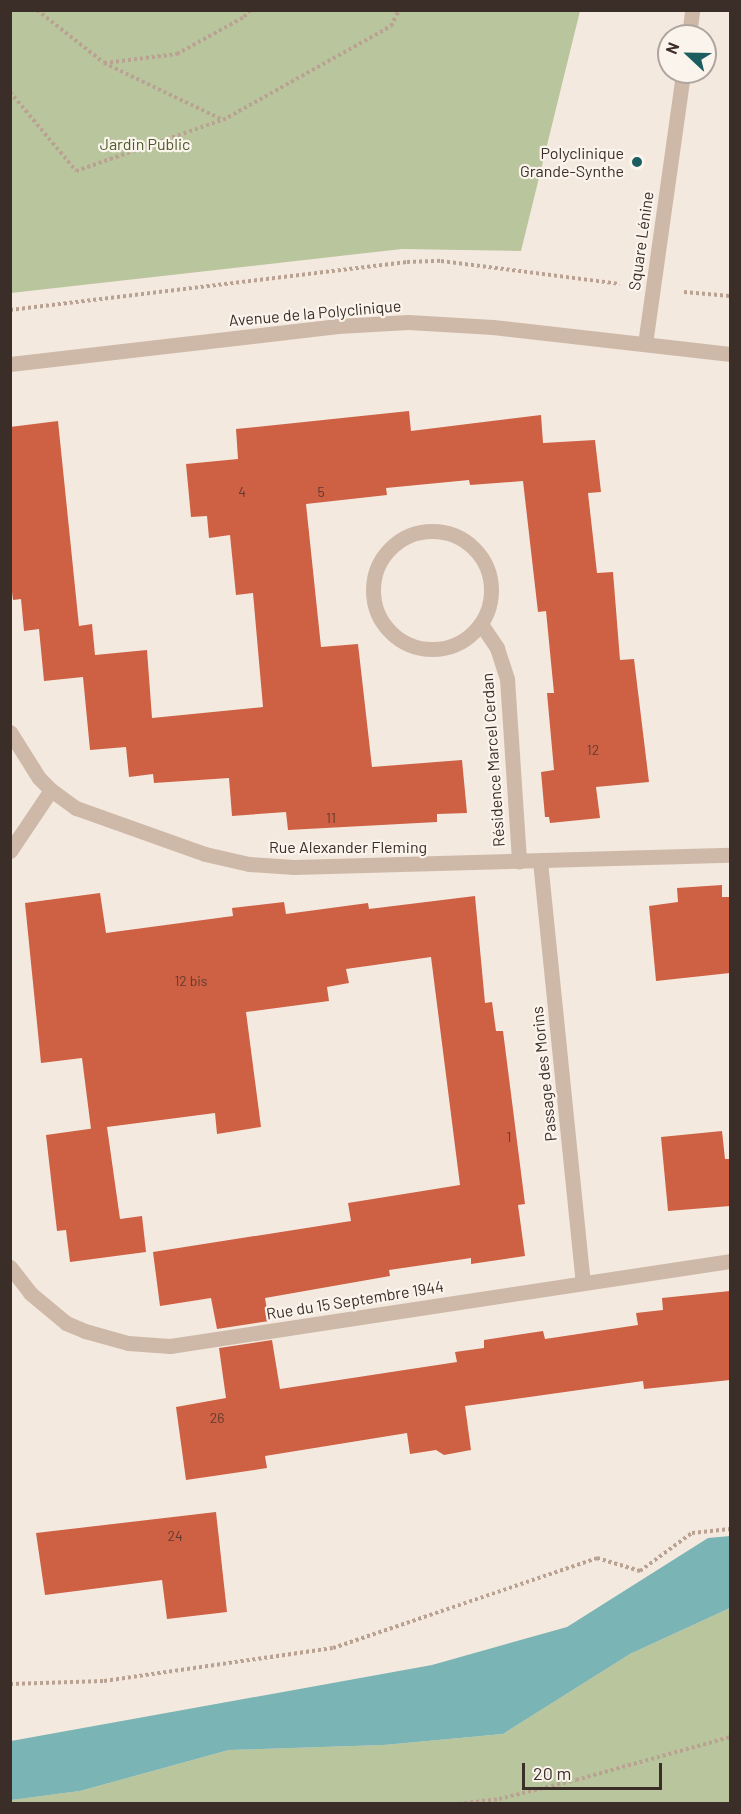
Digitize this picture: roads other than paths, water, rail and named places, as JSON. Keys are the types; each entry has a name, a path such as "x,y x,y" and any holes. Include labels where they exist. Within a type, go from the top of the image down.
{"street":[{"name":"Square Lénine","path":"645,344 681,84"},
{"name":"Avenue de la Polyclinique","path":"10,364 338,326 435,322 730,354"},
{"path":"421,532 445,532 466,541 483,558 491,580 490,603 481,624 465,640 443,649 420,649 399,640 382,622 373,601 374,578 383,556 400,540 421,532"},
{"name":"Résidence Marcel Cerdan","path":"481,624 497,648 507,679 519,862"},
{"name":"Rue Alexander Fleming","path":"10,732 29,765 51,790 92,815 205,854 249,864 294,867 730,855"},
{"path":"10,851 51,790"},
{"name":"Passage des Morins","path":"540,861 583,1283"},
{"name":"Rue du 15 Septembre 1944","path":"10,1267 30,1293 66,1323 106,1338 147,1345 195,1344 730,1261"}],"water":[{"path":"730,1536 730,1608 630,1654 503,1734 384,1745 229,1750 80,1791 11,1800 11,1741 432,1665 567,1627 708,1538"}],"place":[{"name":"Polyclinique Grande-Synthe","path":"637,162"}],"park label":[{"name":"Jardin Public","path":"145,144"}]}
